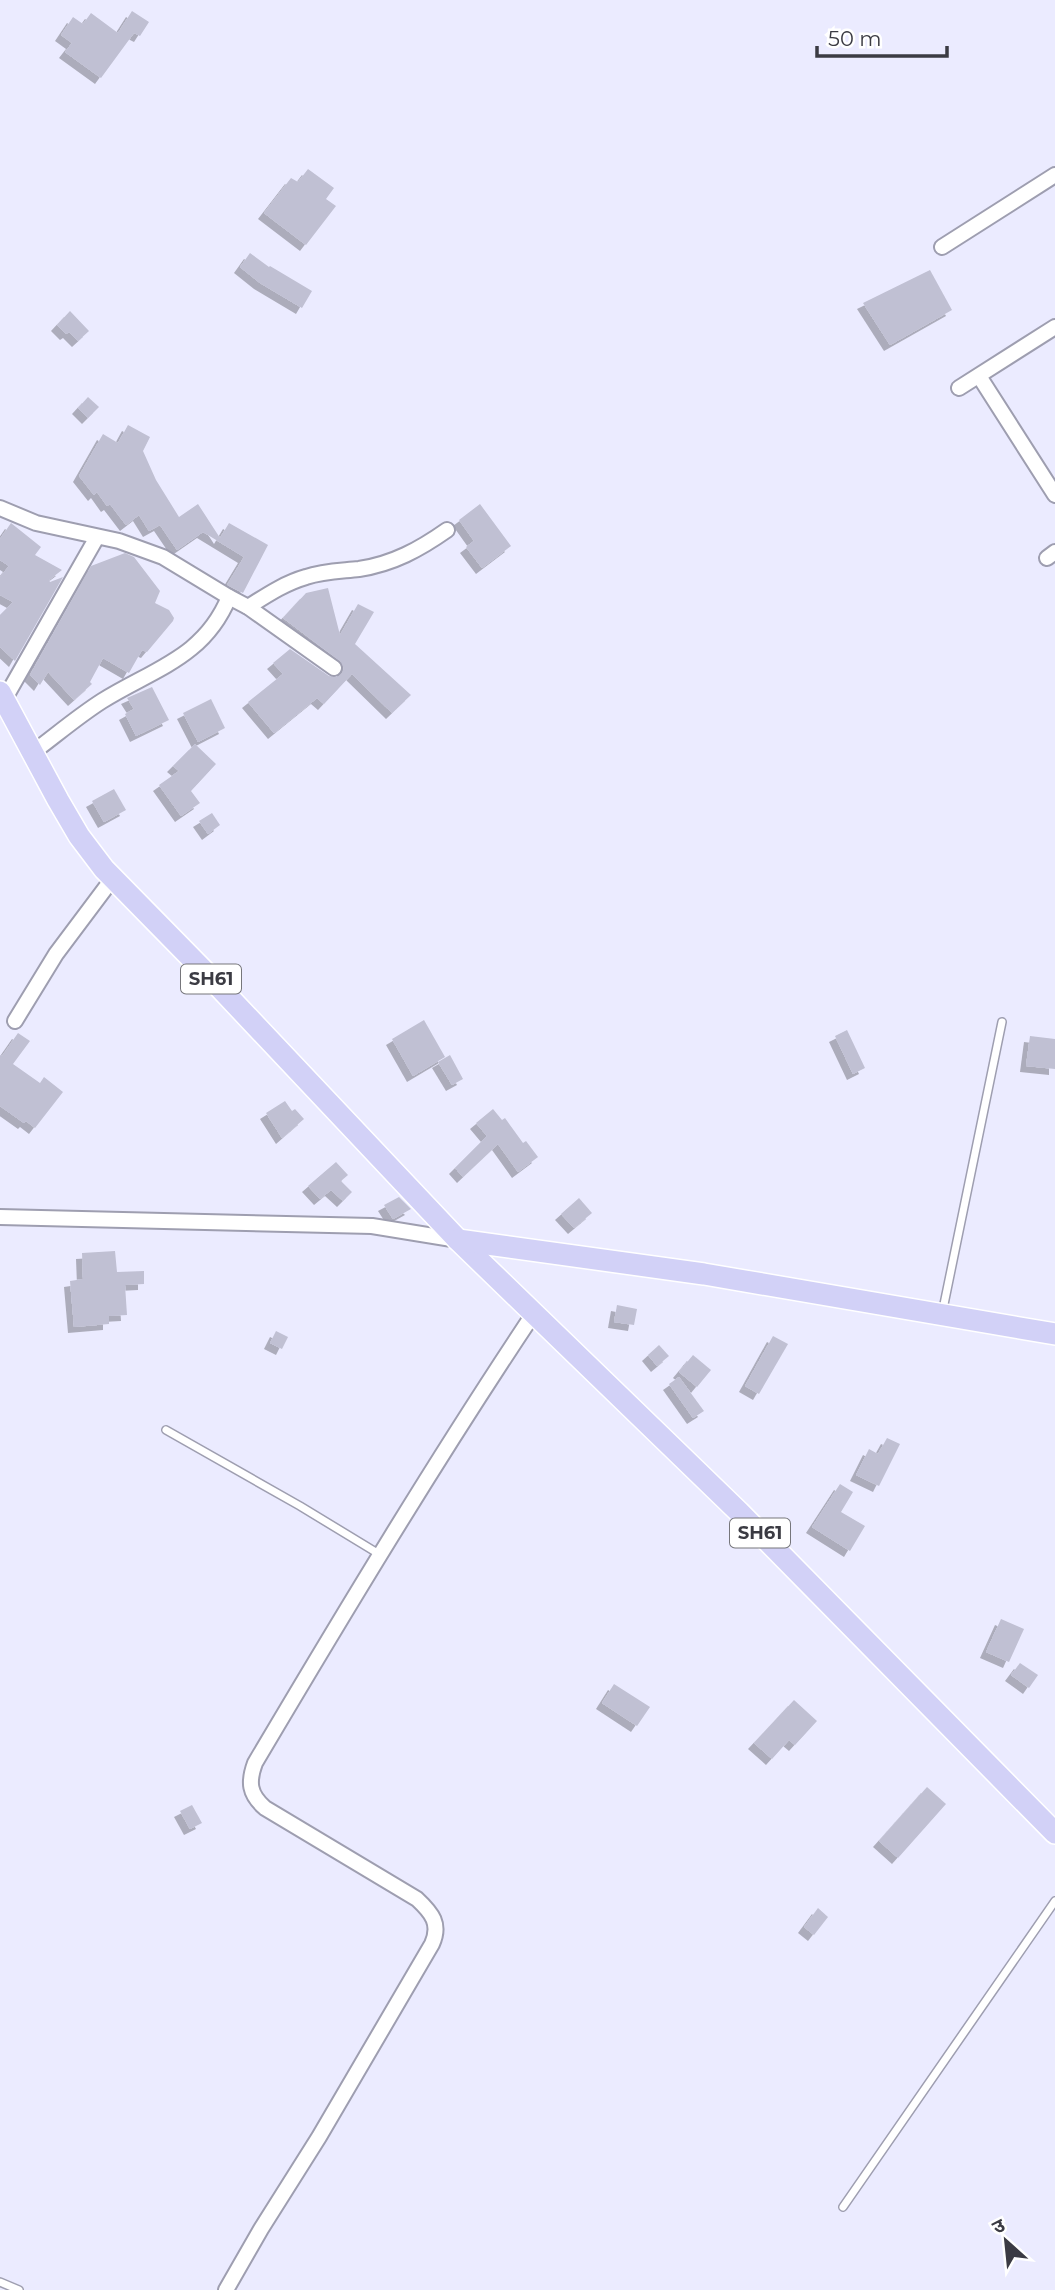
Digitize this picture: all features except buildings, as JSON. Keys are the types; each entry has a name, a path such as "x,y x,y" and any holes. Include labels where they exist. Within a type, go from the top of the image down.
{"main road":[{"name":"SH61","path":"2,696 79,836 113,877 458,1240 739,1512 1055,1833"},
{"path":"458,1240 704,1274 1055,1334"}],"street":[{"path":"942,247 1055,175"},
{"path":"959,388 1055,327"},
{"path":"979,376 1055,495"},
{"path":"0,508 36,523 119,541 163,557 248,607 334,668"},
{"path":"248,607 279,588 306,577 380,565 405,556 447,530"},
{"path":"2,696 97,537"},
{"path":"32,753 101,702 188,653 214,626 229,597"},
{"path":"15,1021 56,954 113,877"},
{"path":"0,1217 372,1226 458,1240"},
{"path":"226,2290 436,1936 437,1926 434,1917 417,1899 257,1801 250,1785 255,1763 379,1554 534,1313"}],"lane":[{"path":"942,1314 1002,1022"},
{"path":"166,1430 379,1554"},
{"path":"843,2207 1055,1901"},
{"path":"0,2282 19,2290"}]}
